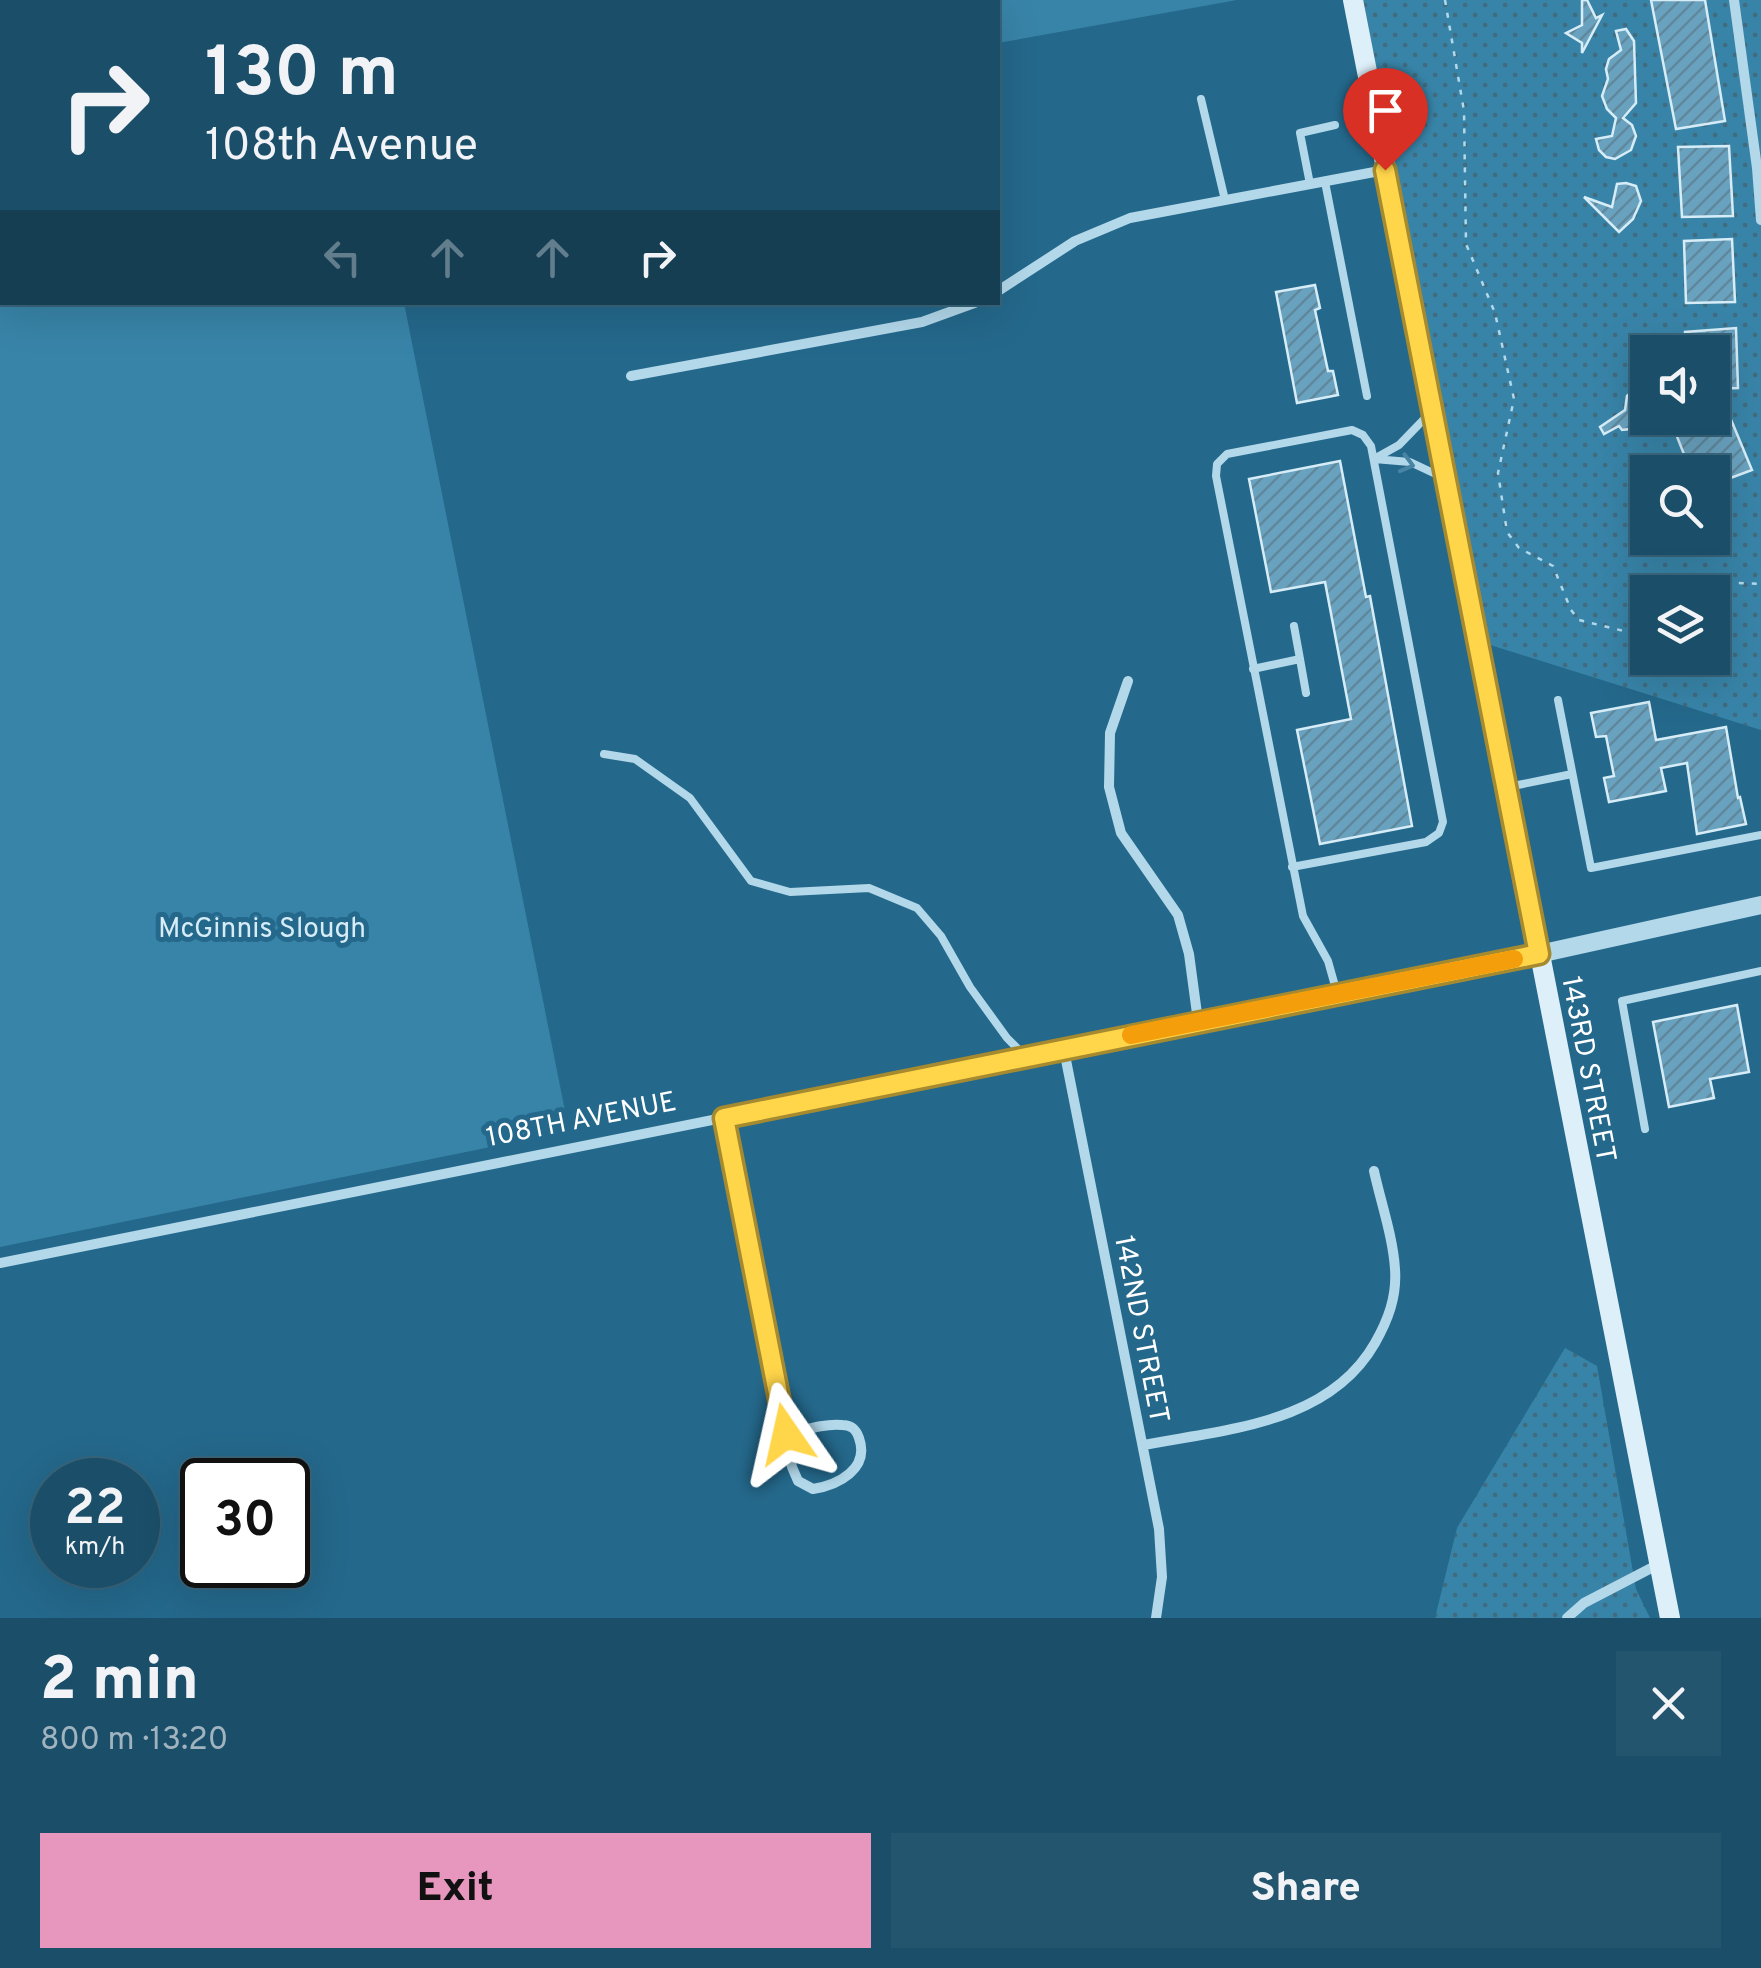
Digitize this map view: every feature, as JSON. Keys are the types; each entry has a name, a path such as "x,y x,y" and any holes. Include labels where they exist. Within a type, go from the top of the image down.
{"main road":[{"name":"143RD STREET","path":"1352,0 1670,1618"}],"street":[{"path":"1734,0 1761,220"},
{"path":"1000,291 1048,256 1130,218 1385,170"},
{"path":"631,376 922,322 969,305"},
{"path":"1128,681 1110,733 1109,787 1121,833 1178,915 1189,954 1198,1021"},
{"name":"108TH AVENUE","path":"0,1263 1539,954 1761,905"},
{"name":"142ND STREET","path":"1064,1050 1159,1529 1162,1576 1156,1618"},
{"path":"724,1118 792,1467 804,1487 825,1487 845,1478 859,1464 860,1441 856,1430 846,1424 786,1434"},
{"path":"1144,1445 1256,1423 1308,1407 1344,1383 1369,1354 1390,1315 1395,1270 1374,1171"},
{"path":"1567,1618 1584,1603 1659,1564"}],"lane":[{"path":"1200,100 1225,200"},
{"path":"1310,184 1300,132 1335,125"},
{"path":"1325,182 1366,396"},
{"path":"1374,458 1398,445 1432,410"},
{"path":"1292,866 1426,842 1440,834 1443,822 1374,458 1363,435 1352,430 1228,454 1217,464 1216,476 1253,669 1292,866 1303,916 1328,961 1337,994"},
{"path":"1374,458 1410,462 1446,479"},
{"path":"1294,626 1306,693"},
{"path":"1253,669 1300,659"},
{"path":"1558,700 1591,868 1761,835"},
{"path":"604,754 636,759 690,798 751,881 790,892 869,888 917,908 941,936 970,988 1006,1038 1026,1057"},
{"path":"1507,788 1572,774"},
{"path":"1645,1130 1622,1001 1761,971"}],"path":[{"path":"1445,0 1464,110 1466,244 1496,313 1514,399 1498,473 1506,532 1519,548 1553,566 1579,620 1630,634"},
{"path":"1730,583 1761,584"}],"green space":[{"name":"McGinnis Slough","path":"1000,0 1237,0 1000,43"},
{"path":"1361,0 1761,0 1761,730 1484,643"},
{"name":"McGinnis Slough","path":"0,305 404,305 569,1131 0,1247"},
{"path":"1565,1348 1597,1366 1636,1589 1650,1618 1435,1618 1457,1528"}],"building":[{"path":"1582,0 1587,0 1596,18 1602,15 1582,53 1582,43 1566,33 1582,25"},
{"path":"1651,0 1705,0 1725,121 1676,129"},
{"path":"1626,29 1634,41 1636,103 1623,118 1632,125 1636,136 1631,150 1615,159 1599,150 1596,139 1612,136 1616,118 1602,96 1609,59 1621,50 1616,31"},
{"path":"1729,146 1733,216 1682,217 1678,147"},
{"path":"1617,184 1636,186 1641,201 1633,219 1619,232 1584,197 1612,207"},
{"path":"1732,239 1735,302 1686,303 1684,241"},
{"path":"1315,285 1320,308 1315,310 1328,371 1333,371 1338,395 1297,403 1276,292"},
{"path":"1736,328 1738,388 1730,388 1730,335 1685,332"},
{"path":"1630,393 1630,429 1622,430 1619,426 1604,434 1600,427 1625,410"},
{"path":"1730,417 1752,470 1730,478 1730,455 1684,455 1676,435 1730,435"},
{"path":"1340,461 1366,597 1370,596 1412,826 1320,844 1297,730 1351,719 1325,582 1271,592 1249,479"},
{"path":"1649,702 1656,740 1726,727 1746,824 1697,834 1687,763 1661,768 1666,791 1609,802 1604,778 1614,776 1606,736 1596,737 1591,713"},
{"path":"1737,1005 1749,1072 1710,1079 1714,1098 1669,1107 1653,1022"}],"slow traffic":[{"path":"1131,1035 1514,959"}],"route":[{"path":"786,1434 724,1118 1539,954 1385,170"}]}
